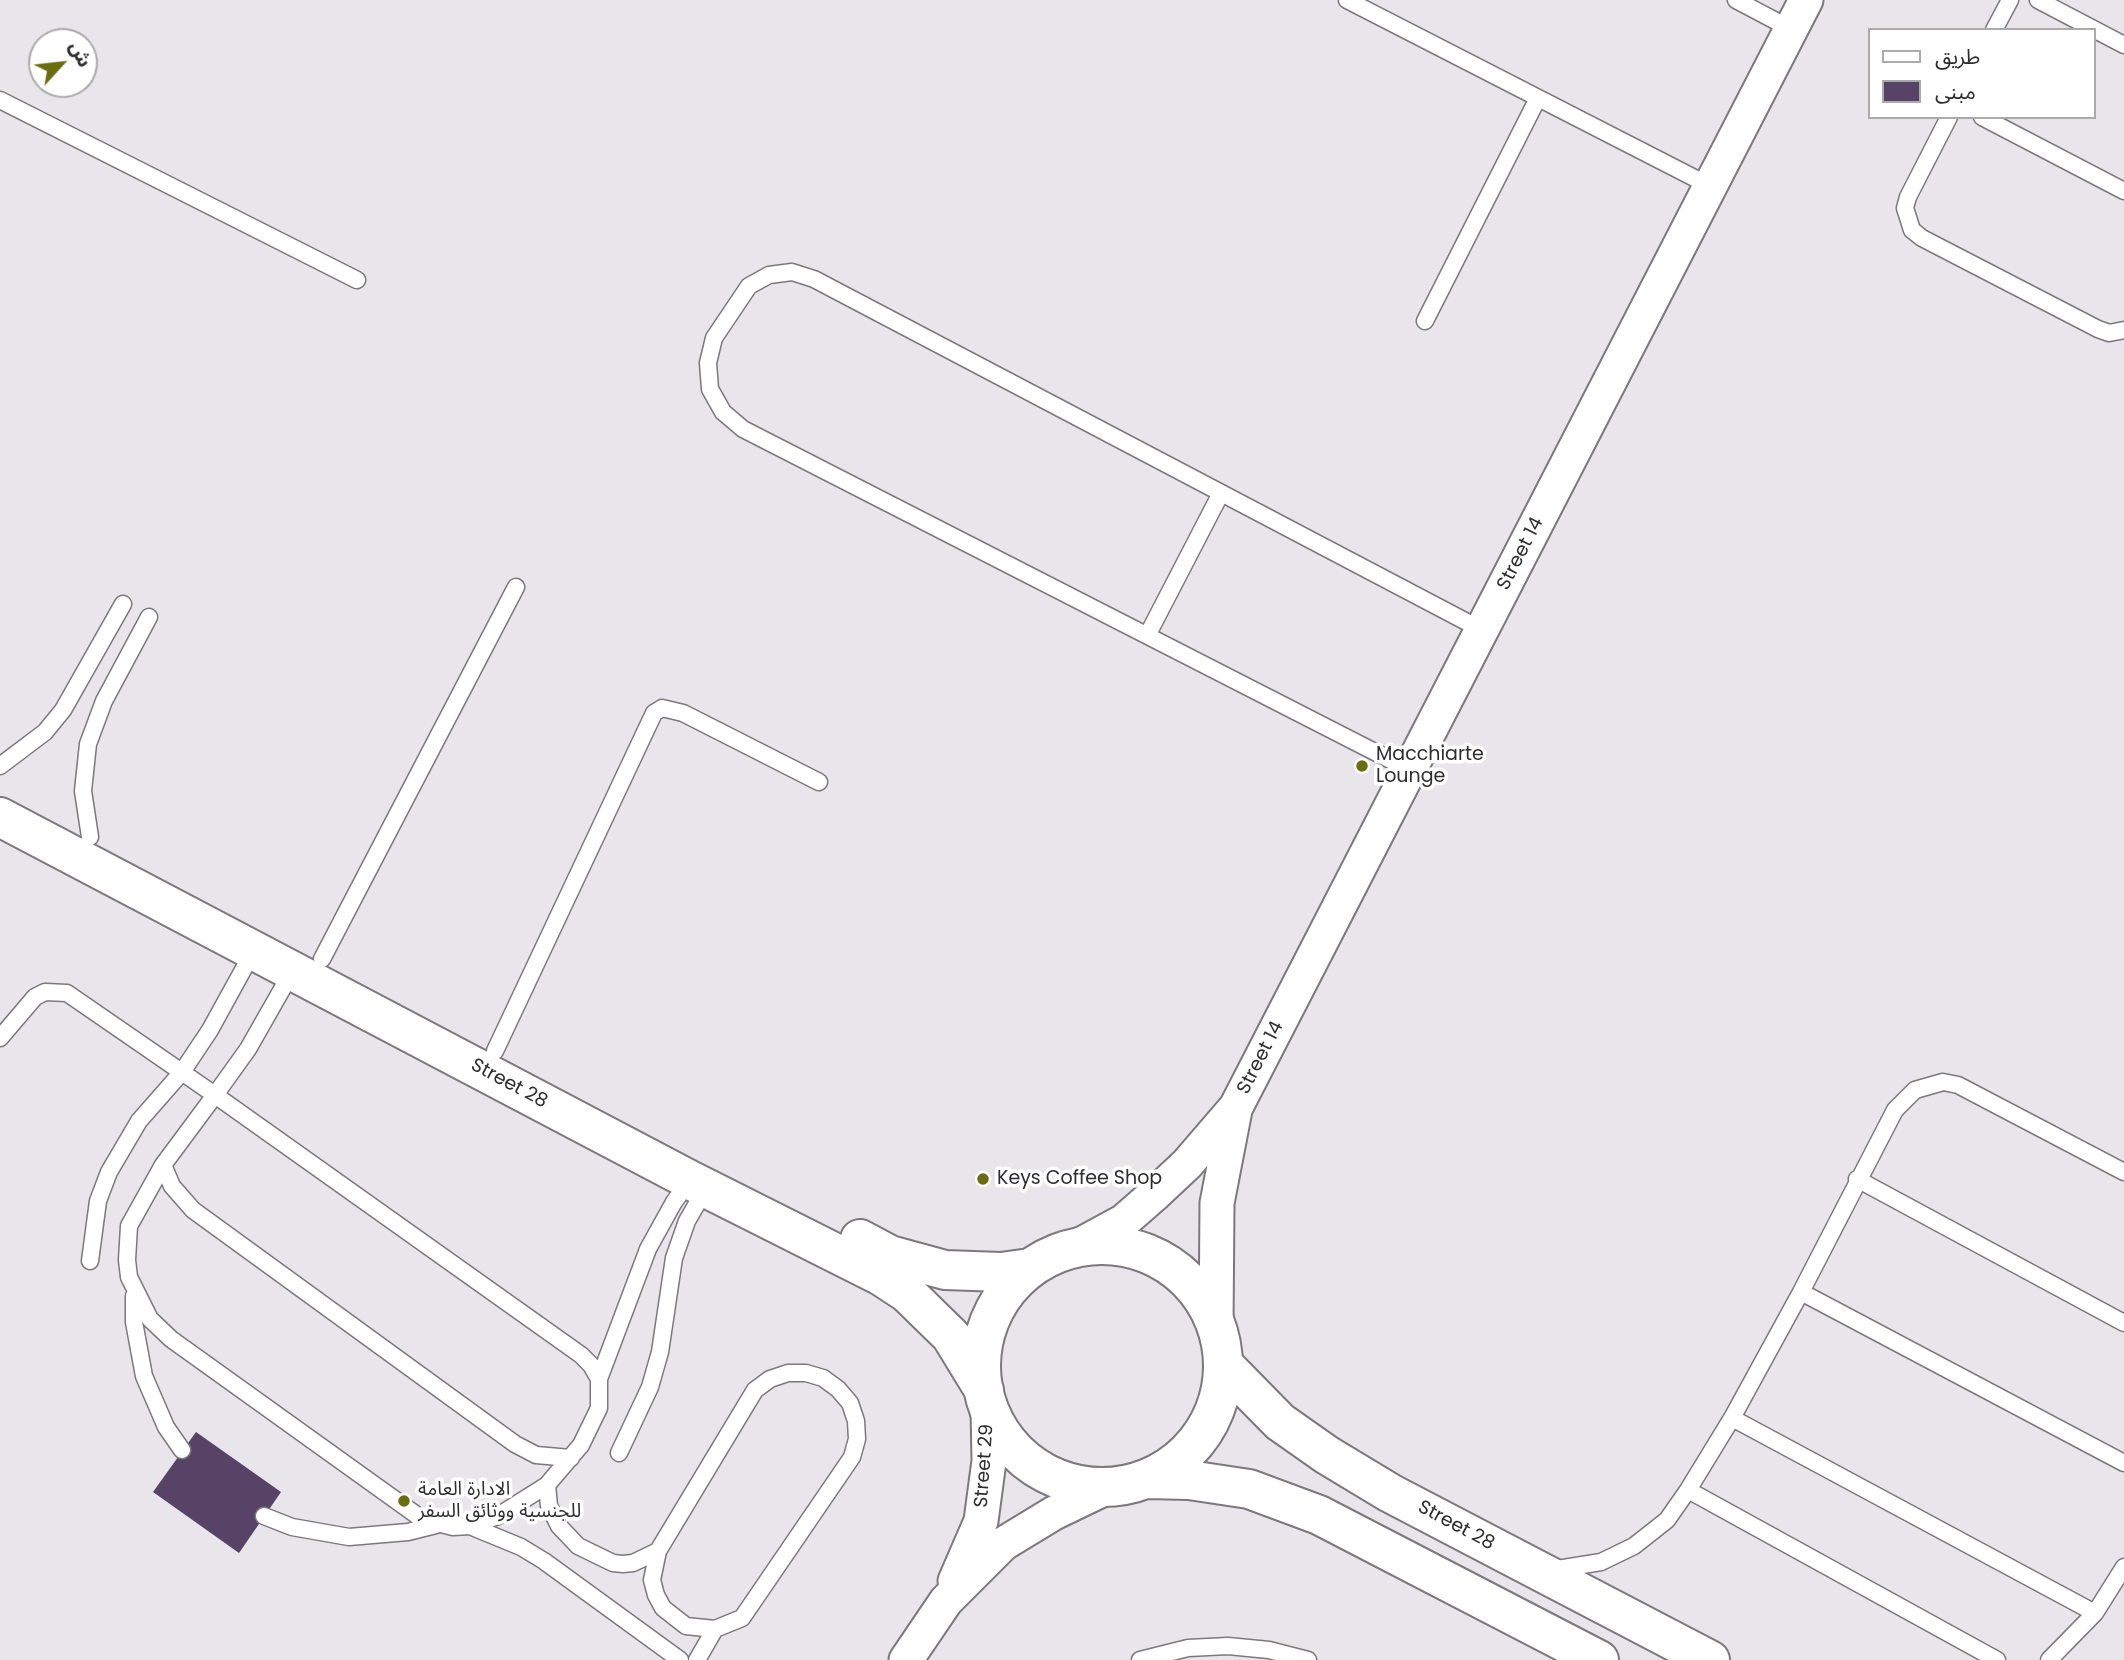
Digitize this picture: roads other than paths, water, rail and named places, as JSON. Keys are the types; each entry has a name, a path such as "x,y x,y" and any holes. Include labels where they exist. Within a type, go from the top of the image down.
{"street":[{"name":"Street 14","path":"1076,1247 1124,1221 1156,1193 1187,1164 1236,1107 1799,14"},
{"name":"Street 28","path":"0,791 90,837 308,965 698,1184 881,1276 907,1293 951,1336 986,1399"},
{"name":"Street 28","path":"0,817 254,950 308,965 495,1051 890,1255 945,1270 973,1273 1030,1268"},
{"name":"Street 14","path":"1220,1346 1217,1203 1236,1107"},
{"path":"1146,1479 1172,1465 1194,1446 1213,1412 1220,1393 1220,1346 1201,1296 1177,1271 1146,1253 1111,1245 1076,1247 1030,1268 1010,1287 989,1322 981,1363 986,1399 1003,1435 1023,1458 1049,1475 1077,1485 1108,1487 1146,1479 1189,1480 1249,1489 1319,1515 1599,1660"},
{"name":"Street 28","path":"1220,1346 1280,1422 1327,1455 1390,1493 1710,1660"},
{"name":"Street 29","path":"906,1660 946,1601 981,1521 989,1461 986,1399"},
{"name":"Street 29","path":"946,1601 1003,1544 1054,1513 1108,1487"}],"lane":[{"path":"1347,0 1710,186"},
{"path":"1736,0 1799,14"},
{"path":"1995,28 2010,0"},
{"path":"2038,0 2092,28"},
{"path":"2096,30 2124,45"},
{"path":"1425,321 1538,98"},
{"path":"0,100 357,280"},
{"path":"1948,119 1908,197 1906,220 1912,230 2098,329 2109,333 2124,330"},
{"path":"1986,119 2124,191"},
{"path":"1410,770 743,429 723,412 710,389 708,363 714,338 749,286 769,275 792,272 814,279 1482,629"},
{"path":"1148,634 1221,494"},
{"path":"182,1450 166,1427 144,1376 134,1322 135,1293 127,1260 129,1226 163,1165 308,965 516,587"},
{"path":"0,766 38,738 63,710 123,604"},
{"path":"90,837 83,791 88,744 104,701 149,617"},
{"path":"495,1051 654,713 662,708 683,713 819,782"},
{"path":"90,1261 98,1201 109,1172 139,1121 182,1072 210,1030 254,950"},
{"path":"0,1038 35,997 46,992 67,993 582,1355 599,1379"},
{"path":"1542,1572 1601,1562 1634,1546 1667,1520 1732,1418 1801,1292 1857,1179 1903,1098 1928,1084 1958,1084 2124,1172"},
{"path":"163,1165 172,1185 193,1210 515,1444 536,1455 571,1458"},
{"path":"1857,1179 2124,1323"},
{"path":"470,1526 515,1507 547,1485 571,1458 599,1408 599,1379 648,1250 674,1202 698,1184"},
{"path":"620,1453 650,1387 660,1352 674,1258 698,1184"},
{"path":"1801,1292 2124,1463"},
{"path":"135,1293 150,1319 171,1339 409,1510 436,1525"},
{"path":"788,1373 815,1376 838,1389 849,1403 856,1421 857,1439 852,1457 752,1606 742,1618 715,1629 686,1626 663,1608 652,1580 658,1551 755,1390 770,1379 788,1373"},
{"path":"1732,1418 2095,1613"},
{"path":"547,1485 549,1506 559,1526 578,1546 613,1563 623,1564 658,1551"},
{"path":"1688,1490 1997,1660"},
{"path":"264,1516 292,1527 349,1537 389,1535 436,1525 470,1526 521,1547 544,1561 680,1660"},
{"path":"2049,1660 2095,1613 2124,1567"},
{"path":"697,1660 715,1629"},
{"path":"1140,1660 1188,1648 1228,1646 1269,1650 1308,1660"}],"place":[{"name":"Macchiarte Lounge","path":"1362,766"},
{"name":"Keys Coffee Shop","path":"983,1179"},
{"name":"الادارة العامة للجنسية ووثائق السفر","path":"404,1501"}]}
